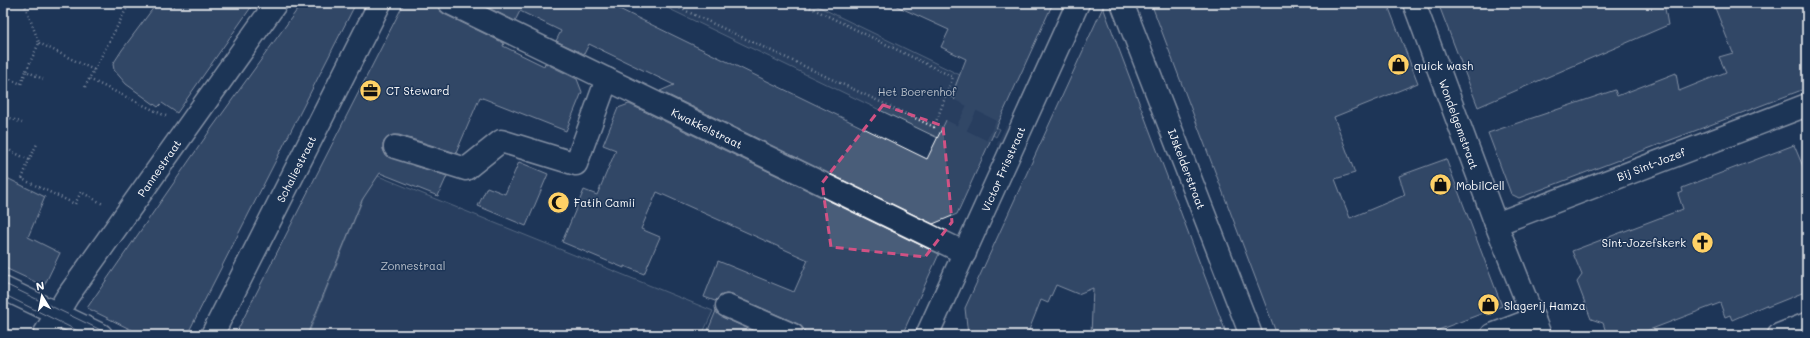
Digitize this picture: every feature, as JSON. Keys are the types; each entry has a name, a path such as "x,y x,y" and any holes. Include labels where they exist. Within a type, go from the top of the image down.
{"street":[{"name":"Pannestraat","path":"44,335 126,215 276,3"},
{"name":"Schaliestraat","path":"212,335 380,3"},
{"name":"Kwakkelstraat","path":"450,3 965,253"},
{"name":"Victor Frisstraat","path":"927,335 1078,3"},
{"name":"IJskelderstraat","path":"1122,3 1251,335"},
{"name":"Wondelgemstraat","path":"1414,3 1496,224 1537,327"},
{"path":"395,147 466,169 501,141 576,164 607,79"},
{"name":"Bij Sint-Jozef","path":"1496,224 1807,105"},
{"path":"3,288 101,335"},
{"path":"727,306 793,335"},
{"path":"1779,335 1807,324"},
{"path":"1492,335 1537,327"}],"path":[{"path":"24,3 40,43 94,70"},
{"path":"85,87 128,6 135,3"},
{"path":"669,3 934,127 953,77 801,3"},
{"path":"3,76 21,84 40,43"},
{"path":"26,71 43,79"},
{"path":"89,79 188,127"},
{"path":"3,115 22,123"},
{"path":"37,144 22,179 75,204 81,192 126,215"},
{"path":"3,147 29,160"}],"highlighted area":[{"path":"883,105 943,126 952,222 925,257 831,247 822,183"}],"green space":[{"name":"Het Boerenhof","path":"657,3 811,3 960,75 948,105 1000,129 996,137 993,135 938,138"},
{"name":"Zonnestraal","path":"373,174 713,311 702,335 308,335"}],"building":[{"path":"157,3 168,3 174,7 176,3 254,3 177,113 162,103 158,107 126,84 114,70 113,64"},
{"path":"302,3 356,3 187,335 142,335 87,308 209,132"},
{"path":"410,3 438,3 439,10 444,14 504,43 503,46 544,66 545,63 577,79 582,92 566,131 480,97 456,153 399,135 393,135 387,138 383,143 383,149 386,156 447,176 438,196 380,173 362,200 307,335 235,335 403,5"},
{"path":"479,3 607,3 927,159 955,102 955,98 951,97 966,59 941,47 949,30 890,3 1053,3 957,214 933,224 660,91 674,85 589,44 584,54 556,41 561,31 520,11 515,21"},
{"path":"1151,3 1387,3 1418,83 1334,117 1355,173 1335,179 1350,218 1405,195 1399,176 1446,159 1502,306 1425,335 1277,335"},
{"path":"1438,3 1664,3 1668,25 1478,107"},
{"path":"1713,3 1807,3 1807,88 1519,198 1511,194 1488,133 1615,90 1617,96 1676,73 1679,91 1726,72 1719,57 1733,53"},
{"path":"1103,7 1227,335 1091,335 1093,288 1078,294 1056,285 1048,303 1041,300 1027,335 968,335 965,308"},
{"path":"629,104 939,254 902,335 805,335 803,328 798,324 732,295 726,294 720,296 715,301 704,297 718,261 794,292 808,260 657,192 641,229 660,237 644,274 624,266 624,268 562,242 584,190 597,195 616,150 603,145 618,108"},
{"name":"Sint-Jozefskerk","path":"1794,145 1807,176 1807,291 1767,307 1766,305 1732,320 1730,315 1725,317 1720,303 1636,335 1607,335 1603,323 1591,319 1577,282 1582,275 1572,251 1683,209 1678,194 1683,192 1682,188"},
{"path":"519,162 548,174 526,226 478,206 487,187 505,194"},
{"path":"3,176 45,197 28,237 60,253 44,286 3,267"},
{"path":"716,311 722,317 762,335 706,335"}],"tunnel":[{"path":"942,106 1015,142"}],"tram line":[{"path":"3,283 111,335"},
{"path":"3,294 86,335"}],"place":[{"name":"quick wash","path":"1398,65"},
{"name":"CT Steward","path":"370,90"},
{"name":"MobilCell","path":"1440,185"},
{"name":"Fatih Camii","path":"558,202"},
{"name":"Sint-Jozefskerk","path":"1702,242"},
{"name":"Slagerij Hamza","path":"1488,305"}]}
